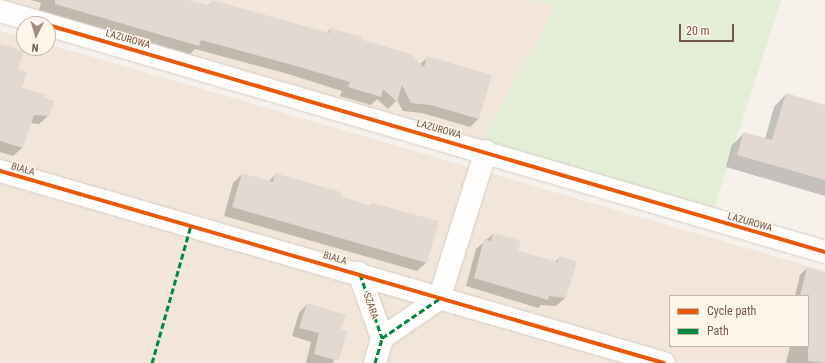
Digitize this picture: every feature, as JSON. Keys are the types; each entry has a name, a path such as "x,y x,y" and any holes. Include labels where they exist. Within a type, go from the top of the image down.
{"street":[{"name":"LAZUROWA","path":"0,11 18,16"},
{"name":"LAZUROWA","path":"56,27 486,151 825,252"},
{"path":"375,363 382,338 439,299 486,151"},
{"name":"BIAŁA","path":"0,171 359,273 439,299 664,363"},
{"name":"SZARA","path":"359,273 382,338"}],"shaded area":[{"path":"0,0 534,0 556,6 481,142"},
{"path":"0,31 16,36 16,56 56,56 56,46 825,271 825,363 0,363"}],"green space":[{"path":"534,0 781,0 714,208 481,142 556,7"}],"building":[{"path":"55,0 187,0 210,6 212,0 329,33 330,28 363,37 363,40 411,54 424,67 427,56 492,75 479,119 431,105 411,103 402,85 397,102 383,89 381,97 348,87 350,82 201,40 199,46 55,4"},
{"path":"0,44 16,49 16,56 22,56 18,69 27,72 22,88 45,94 44,98 54,101 49,116 34,115 23,148 0,141"},
{"path":"786,93 825,105 825,180 737,155 744,132 772,140"},
{"path":"242,173 273,182 275,173 341,192 340,196 371,206 372,203 439,221 427,263 232,207"},
{"path":"493,233 521,241 518,251 558,262 559,256 577,261 566,298 549,296 548,300 474,278 484,239 491,241"},
{"path":"807,267 825,272 825,363 808,361 809,295 800,295"},
{"path":"307,303 346,315 341,329 347,331 339,361 314,354 319,333 299,328"}],"marked path":[{"path":"152,363 191,225"},
{"path":"360,274 382,338"},
{"path":"375,363 382,338 439,299"}],"cycle path":[{"path":"56,27 825,252"},
{"path":"0,171 664,363"}]}
